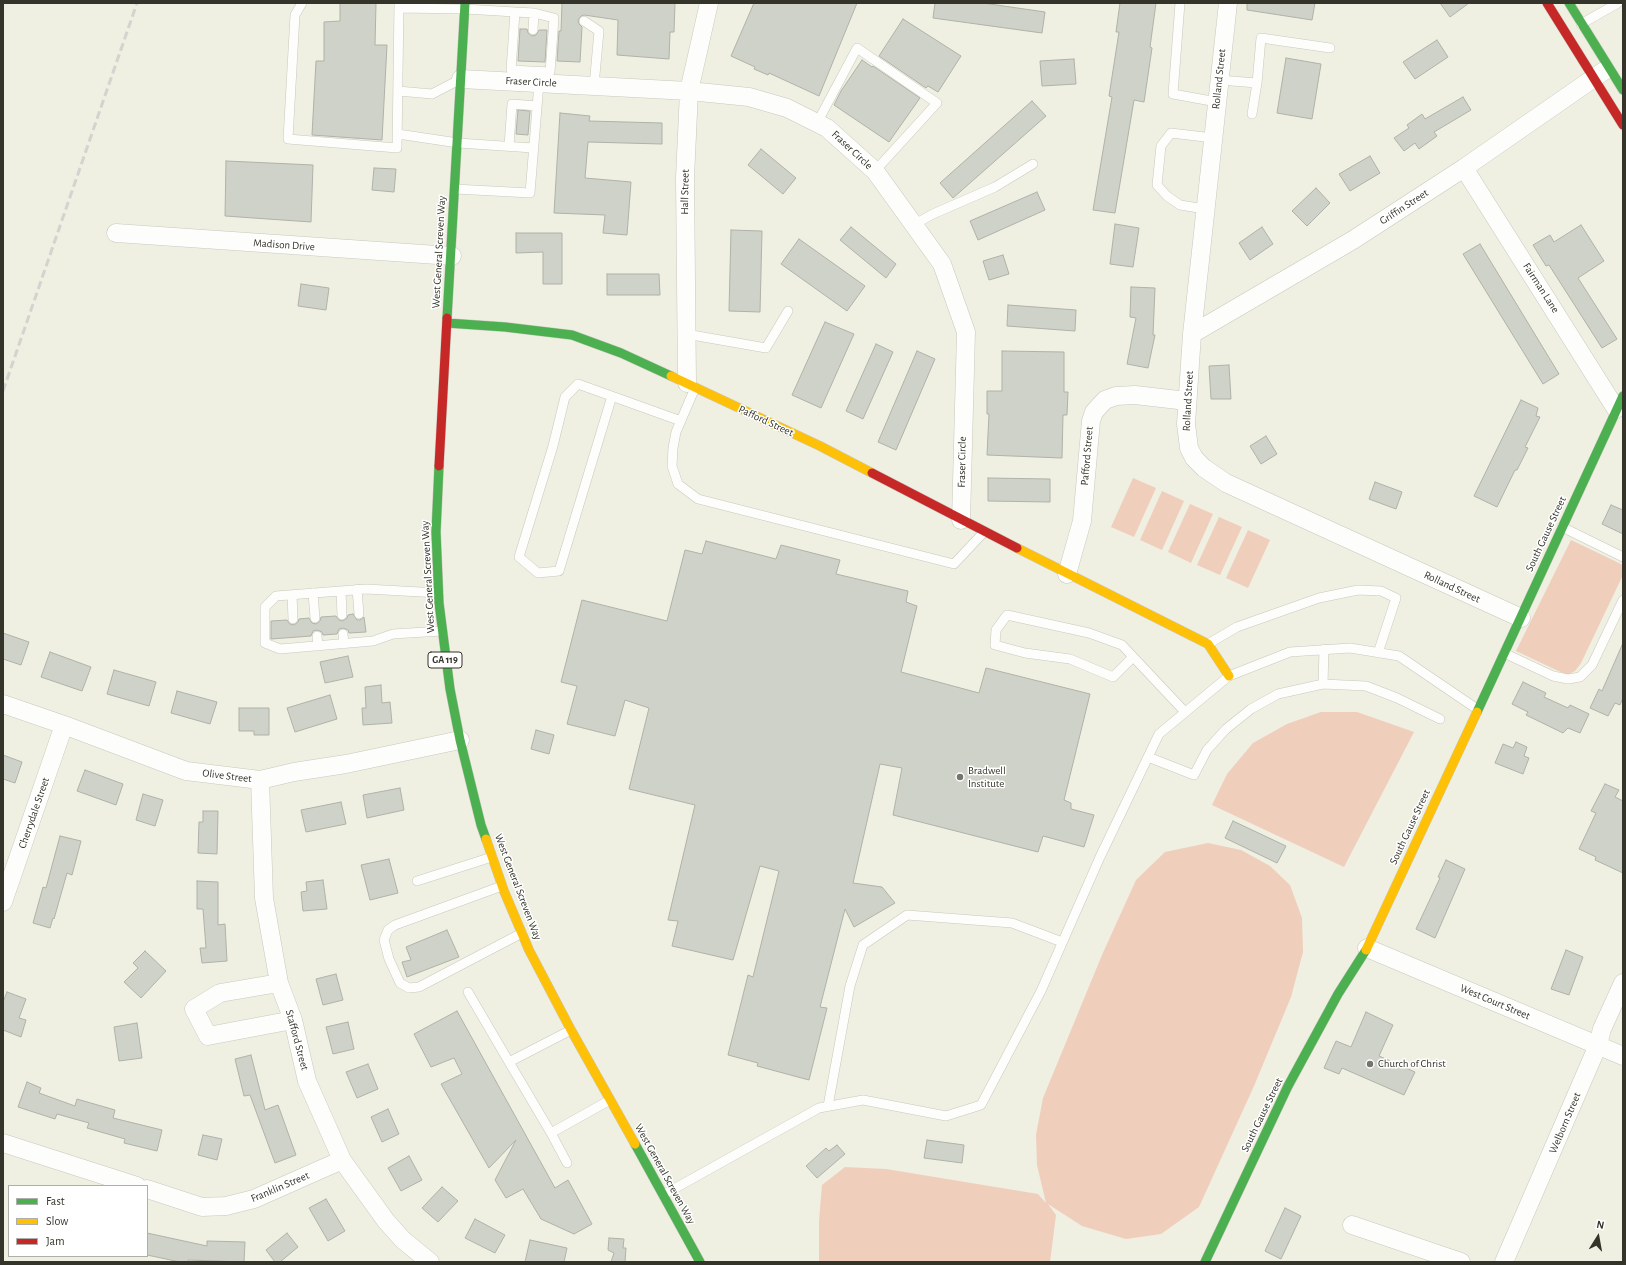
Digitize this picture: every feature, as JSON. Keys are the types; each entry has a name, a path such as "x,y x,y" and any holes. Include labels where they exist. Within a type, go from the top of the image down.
{"street":[{"name":"Hall Street","path":"691,385 686,334 685,178 689,91 709,3"},
{"name":"Rolland Street","path":"1228,3 1192,334 1186,424 1189,448 1194,458 1226,483 1521,618"},
{"path":"1547,3 1601,73 1623,90"},
{"path":"1569,3 1581,24 1623,125"},
{"name":"West General Screven Way","path":"465,6 436,532 442,631 450,689 470,787 502,886 522,933 543,978 571,1030 700,1262"},
{"name":"Griffin Street","path":"1192,334 1353,240 1464,168 1601,73"},
{"name":"Fraser Circle","path":"461,79 533,74 594,86 689,91 749,97 787,108 827,128 875,172 942,264 966,332 961,520"},
{"name":"Fairman Lane","path":"1464,168 1620,402"},
{"name":"Madison Drive","path":"116,233 452,256"},
{"name":"Pafford Street","path":"447,323 505,326 572,335 621,353 820,446 984,532 1208,644"},
{"name":"Pafford Street","path":"1068,574 1082,521 1091,421 1094,412 1105,400 1116,396 1135,395 1187,401"},
{"name":"South Gause Street","path":"1206,1262 1288,1086 1338,994 1367,948 1620,402"},
{"path":"1208,644 1229,676"},
{"name":"Olive Street","path":"3,704 64,725 186,771 260,780 460,740"},
{"name":"Cherrydale Street","path":"3,902 64,725"},
{"name":"Stafford Street","path":"260,780 264,898 279,983 293,1020 307,1080 342,1160 386,1221 403,1240 430,1262"},
{"name":"West Court Street","path":"1367,948 1623,1056"},
{"name":"Welborn Street","path":"1504,1262 1598,1045 1602,1029 1623,982"},
{"path":"279,983 220,993 194,1009 208,1036 293,1020"},
{"path":"3,1143 134,1185"},
{"name":"Franklin Street","path":"148,1189 202,1207 226,1206 254,1199 342,1160"},
{"path":"1352,1225 1461,1262"}],"lane":[{"path":"302,3 295,15 288,140 398,148 399,6 465,6 534,13 557,19 550,72 533,74 511,70 515,12"},
{"path":"1180,3 1173,94 1217,102"},
{"path":"1581,24 1618,3"},
{"path":"533,30 534,13"},
{"path":"584,21 599,31 594,86"},
{"path":"1252,114 1257,83 1261,38 1330,48"},
{"path":"817,123 857,48 937,103 875,172"},
{"path":"455,189 530,193 537,106 533,74"},
{"path":"398,91 432,94 461,79"},
{"path":"1219,80 1257,83"},
{"path":"509,146 512,104 537,106"},
{"path":"1205,209 1180,205 1167,196 1157,185 1161,146 1171,133 1213,138"},
{"path":"398,134 458,143 533,148"},
{"path":"914,224 933,214 995,187 1033,164"},
{"path":"686,334 766,348 788,311"},
{"path":"612,396 559,571 538,573 519,557 553,446 565,397 578,384 612,396 681,421"},
{"path":"691,385 681,421 676,432 672,466 678,484 698,500 954,564 984,532"},
{"path":"1562,527 1623,557"},
{"path":"439,593 358,589 276,596 265,607 265,644 280,649 294,648 373,641 393,634 442,631"},
{"path":"358,589 359,614"},
{"path":"1208,644 1237,627 1319,598 1358,590 1381,591 1396,598 1378,653"},
{"path":"341,591 342,615"},
{"path":"313,593 315,618"},
{"path":"292,595 293,620"},
{"path":"1504,653 1553,676 1568,680 1580,677 1592,665 1623,600"},
{"path":"1134,657 1113,677 1070,659 1025,653 995,645 996,630 1007,614 1089,633 1122,645 1134,657 1185,712"},
{"path":"360,632 360,642"},
{"path":"343,634 344,644"},
{"path":"317,636 318,646"},
{"path":"294,638 294,648"},
{"path":"663,1195 819,1108 863,1100 946,1116 981,1105 1041,991 1100,858 1159,734 1229,676 1290,652 1350,648 1398,656 1477,709"},
{"path":"1323,684 1324,649"},
{"path":"1148,757 1194,775 1207,750 1226,729 1252,709 1278,694 1323,684 1366,686 1397,698 1440,719"},
{"path":"417,881 492,857"},
{"path":"502,886 395,925 388,930 384,940 389,959 400,983 408,988 419,987 522,933"},
{"path":"828,1106 850,986 863,945 907,915 1012,923 1062,942"},
{"path":"468,992 567,1163"},
{"path":"509,1062 571,1030"},
{"path":"551,1134 610,1100"}],"shaded area":[{"path":"1133,478 1156,488 1134,537 1111,527"},
{"path":"1162,491 1184,501 1162,550 1140,540"},
{"path":"1190,504 1213,514 1191,563 1168,552"},
{"path":"1219,517 1242,527 1220,575 1197,565"},
{"path":"1248,530 1270,540 1248,588 1226,578"},
{"path":"1571,540 1621,564 1623,567 1623,572 1581,663 1575,671 1567,675 1516,651"},
{"path":"1321,712 1357,712 1414,732 1344,867 1212,805 1227,774 1253,743 1287,724"},
{"path":"1208,843 1241,850 1270,866 1290,885 1302,918 1303,952 1291,997 1254,1086 1199,1207 1161,1234 1126,1239 1082,1226 1048,1204 1056,1215 1050,1262 819,1262 819,1221 822,1185 845,1167 886,1169 1038,1194 1046,1203 1037,1165 1036,1135 1043,1098 1102,955 1136,880 1165,852"}],"building":[{"path":"340,3 376,3 375,45 387,45 382,140 312,135 316,61 324,61 324,22 340,21"},
{"path":"562,3 675,3 674,32 670,32 669,59 617,55 618,20 584,15 578,20 582,27 580,62 557,61 559,31 561,31"},
{"path":"754,3 857,3 819,96 769,73 768,75 754,69 755,67 731,56"},
{"path":"935,3 983,3 1045,12 1042,33 933,18"},
{"path":"1120,3 1156,3 1150,47 1152,48 1144,102 1134,100 1115,213 1093,210 1112,97 1109,96 1119,32 1116,32"},
{"path":"1247,3 1315,3 1312,20 1247,10"},
{"path":"1440,3 1469,3 1450,17"},
{"path":"903,19 961,56 938,92 928,86 926,88 879,56"},
{"path":"520,29 527,29 528,33 532,36 536,35 539,30 547,30 545,62 518,61"},
{"path":"1437,40 1448,57 1415,79 1403,62"},
{"path":"1286,58 1321,64 1312,119 1277,113"},
{"path":"1074,59 1076,84 1042,86 1040,61"},
{"path":"862,60 920,98 889,142 834,105 841,91"},
{"path":"1463,97 1471,110 1434,132 1437,136 1419,149 1415,143 1404,151 1394,138 1409,128 1407,125 1422,114 1425,119"},
{"path":"1032,101 1046,116 953,198 940,183"},
{"path":"518,110 530,111 528,135 516,134"},
{"path":"560,113 590,116 589,121 662,123 662,144 588,142 585,178 631,182 627,235 603,233 605,215 554,213"},
{"path":"761,149 796,178 783,194 748,165"},
{"path":"1370,156 1380,173 1350,191 1339,174"},
{"path":"226,161 313,165 311,222 225,216"},
{"path":"374,168 396,169 394,192 372,190"},
{"path":"1316,188 1330,203 1307,226 1292,211"},
{"path":"1037,192 1045,210 978,240 970,221"},
{"path":"1115,224 1139,228 1133,267 1110,264"},
{"path":"1581,225 1604,261 1578,278 1617,339 1602,348 1549,265 1546,266 1533,245 1550,235 1554,242"},
{"path":"851,227 896,264 886,278 840,240"},
{"path":"1262,227 1273,244 1250,260 1239,243"},
{"path":"731,230 762,231 760,312 729,311"},
{"path":"516,233 562,233 562,284 543,284 543,252 516,253"},
{"path":"799,239 865,286 847,311 781,264"},
{"path":"1480,244 1559,374 1543,384 1463,254"},
{"path":"1003,255 1009,274 989,280 983,261"},
{"path":"607,274 659,274 660,295 607,295"},
{"path":"301,284 329,288 326,310 298,306"},
{"path":"1131,287 1155,288 1153,335 1155,335 1148,368 1127,364 1136,318 1130,317"},
{"path":"1008,305 1076,310 1075,331 1007,326"},
{"path":"825,322 854,334 821,408 792,395"},
{"path":"876,344 893,352 863,419 846,411"},
{"path":"917,351 935,359 896,450 878,442"},
{"path":"1002,351 1064,352 1064,392 1068,392 1067,415 1063,415 1062,458 987,455 989,414 987,414 987,391 1002,391"},
{"path":"1229,365 1231,399 1211,399 1209,366"},
{"path":"1521,400 1538,408 1536,416 1540,417 1525,447 1528,448 1517,470 1515,470 1497,507 1474,496"},
{"path":"1266,436 1277,454 1261,464 1250,446"},
{"path":"988,478 1050,479 1050,502 988,501"},
{"path":"1375,482 1402,492 1396,509 1369,499"},
{"path":"1611,505 1623,510 1623,534 1602,524"},
{"name":"Bradwell Institute","path":"706,541 776,559 781,545 840,560 836,574 908,591 906,602 917,606 901,672 979,693 986,668 1090,694 1064,800 1071,803 1071,809 1094,815 1084,847 1043,836 1038,852 893,815 902,768 880,764 853,883 882,887 895,903 854,927 845,909 820,1007 827,1008 809,1080 757,1066 758,1063 728,1055 748,975 753,977 779,871 760,866 733,960 672,946 678,921 668,920 695,805 629,789 649,708 625,700 615,736 567,724 577,686 561,682 582,600 667,621 685,550 702,554"},
{"path":"353,614 357,620 364,617 366,632 349,633 348,630 343,628 339,629 337,634 323,635 322,632 317,630 313,631 311,636 271,639 271,621 287,620 290,624 294,625 299,619 309,618 312,623 316,624 320,621 321,617 336,616 339,620 343,621 348,615"},
{"path":"3,633 29,642 21,665 3,659"},
{"path":"1623,643 1623,698 1620,705 1615,703 1608,716 1590,708 1599,689 1602,691"},
{"path":"50,652 91,667 82,691 41,677"},
{"path":"348,656 353,677 325,683 320,662"},
{"path":"114,670 156,682 149,706 107,694"},
{"path":"1523,682 1546,693 1544,697 1568,708 1570,705 1589,714 1580,733 1568,728 1563,733 1526,715 1528,712 1512,704"},
{"path":"381,685 382,703 390,702 392,723 363,725 362,708 366,708 365,687"},
{"path":"177,691 217,702 210,724 171,713"},
{"path":"330,695 337,719 295,732 287,708"},
{"path":"239,708 269,708 269,735 254,735 254,731 239,731"},
{"path":"536,730 554,735 549,754 531,749"},
{"path":"1516,742 1527,747 1524,756 1529,758 1523,774 1495,763 1503,744 1513,748"},
{"path":"3,755 22,762 15,783 3,779"},
{"path":"85,770 123,784 116,805 77,791"},
{"path":"1605,784 1619,790 1615,797 1623,801 1623,873 1595,860 1596,857 1579,849 1596,813 1591,811"},
{"path":"400,788 404,810 367,818 363,795"},
{"path":"143,794 163,800 155,826 136,820"},
{"path":"341,802 346,824 306,832 301,810"},
{"path":"203,811 218,811 217,854 198,853 199,822 203,822"},
{"path":"1233,821 1286,846 1277,863 1225,838"},
{"path":"60,836 81,841 72,875 67,873 50,928 33,923 43,887 46,888"},
{"path":"389,859 398,893 370,900 361,865"},
{"path":"1446,860 1465,869 1435,938 1416,929 1440,878 1438,877"},
{"path":"323,880 327,909 303,911 301,892 307,891 306,882"},
{"path":"197,881 218,882 218,925 225,924 227,961 202,963 200,948 206,948 203,909 197,909"},
{"path":"447,930 459,957 407,977 402,962 411,960 406,947"},
{"path":"1566,950 1583,957 1569,995 1551,989"},
{"path":"145,951 166,971 141,998 124,982 138,968 133,963"},
{"path":"336,974 343,1000 323,1005 316,979"},
{"path":"7,992 26,999 19,1018 26,1020 21,1037 3,1030 3,1002"},
{"path":"457,1011 555,1188 568,1180 592,1224 574,1234 541,1219 523,1189 506,1198 495,1180 516,1140 489,1168 441,1084 462,1074 454,1058 431,1067 414,1034"},
{"path":"1366,1012 1393,1025 1379,1056 1415,1072 1404,1095 1342,1068 1339,1074 1324,1068 1336,1041 1351,1047"},
{"path":"348,1022 354,1049 333,1054 326,1027"},
{"path":"137,1023 142,1058 119,1061 114,1027"},
{"path":"251,1055 265,1110 278,1105 296,1155 275,1163 250,1095 244,1096 235,1059"},
{"path":"368,1064 378,1089 357,1098 346,1072"},
{"path":"27,1082 41,1088 39,1093 75,1106 77,1099 115,1110 113,1118 162,1130 157,1151 124,1143 125,1139 87,1128 89,1123 57,1114 55,1119 18,1107"},
{"path":"388,1109 399,1134 382,1142 371,1117"},
{"path":"203,1135 222,1139 217,1160 198,1155"},
{"path":"927,1140 964,1145 962,1163 924,1158"},
{"path":"837,1145 845,1154 817,1178 806,1166 826,1148 829,1151"},
{"path":"409,1156 422,1180 401,1191 388,1168"},
{"path":"442,1187 458,1201 438,1222 422,1208"},
{"path":"326,1199 345,1231 328,1241 309,1208"},
{"path":"1285,1208 1301,1216 1281,1259 1265,1251"},
{"path":"475,1219 505,1235 495,1253 465,1238"},
{"path":"148,1233 207,1246 207,1241 245,1242 244,1262 188,1260 188,1262 180,1262 148,1255"},
{"path":"287,1233 298,1247 280,1262 275,1262 266,1250"},
{"path":"609,1238 624,1239 623,1248 626,1248 625,1262 611,1262 614,1253 608,1250"},
{"path":"530,1240 567,1248 564,1262 525,1262"}],"railway":[{"path":"3,391 137,3"}],"traffic: fast":[{"path":"447,318 465,3"},
{"path":"1569,3 1623,90"},
{"path":"447,323 505,327 572,335 621,353 671,376"},
{"path":"1477,712 1623,396"},
{"path":"439,466 436,532 439,603 450,689 460,740 481,825 486,839"},
{"path":"1205,1262 1288,1086 1338,994 1366,950"},
{"path":"635,1144 700,1262"}],"traffic: slow":[{"path":"671,376 820,446 872,473"},
{"path":"1017,548 1208,644 1229,676"},
{"path":"1366,950 1477,712"},
{"path":"486,839 504,891 529,950 571,1030 635,1144"}],"traffic: jam":[{"path":"1547,3 1623,125"},
{"path":"439,466 447,318"},
{"path":"872,473 1017,548"}],"place":[{"name":"Bradwell Institute","path":"960,777"},
{"name":"Church of Christ","path":"1370,1064"}]}
